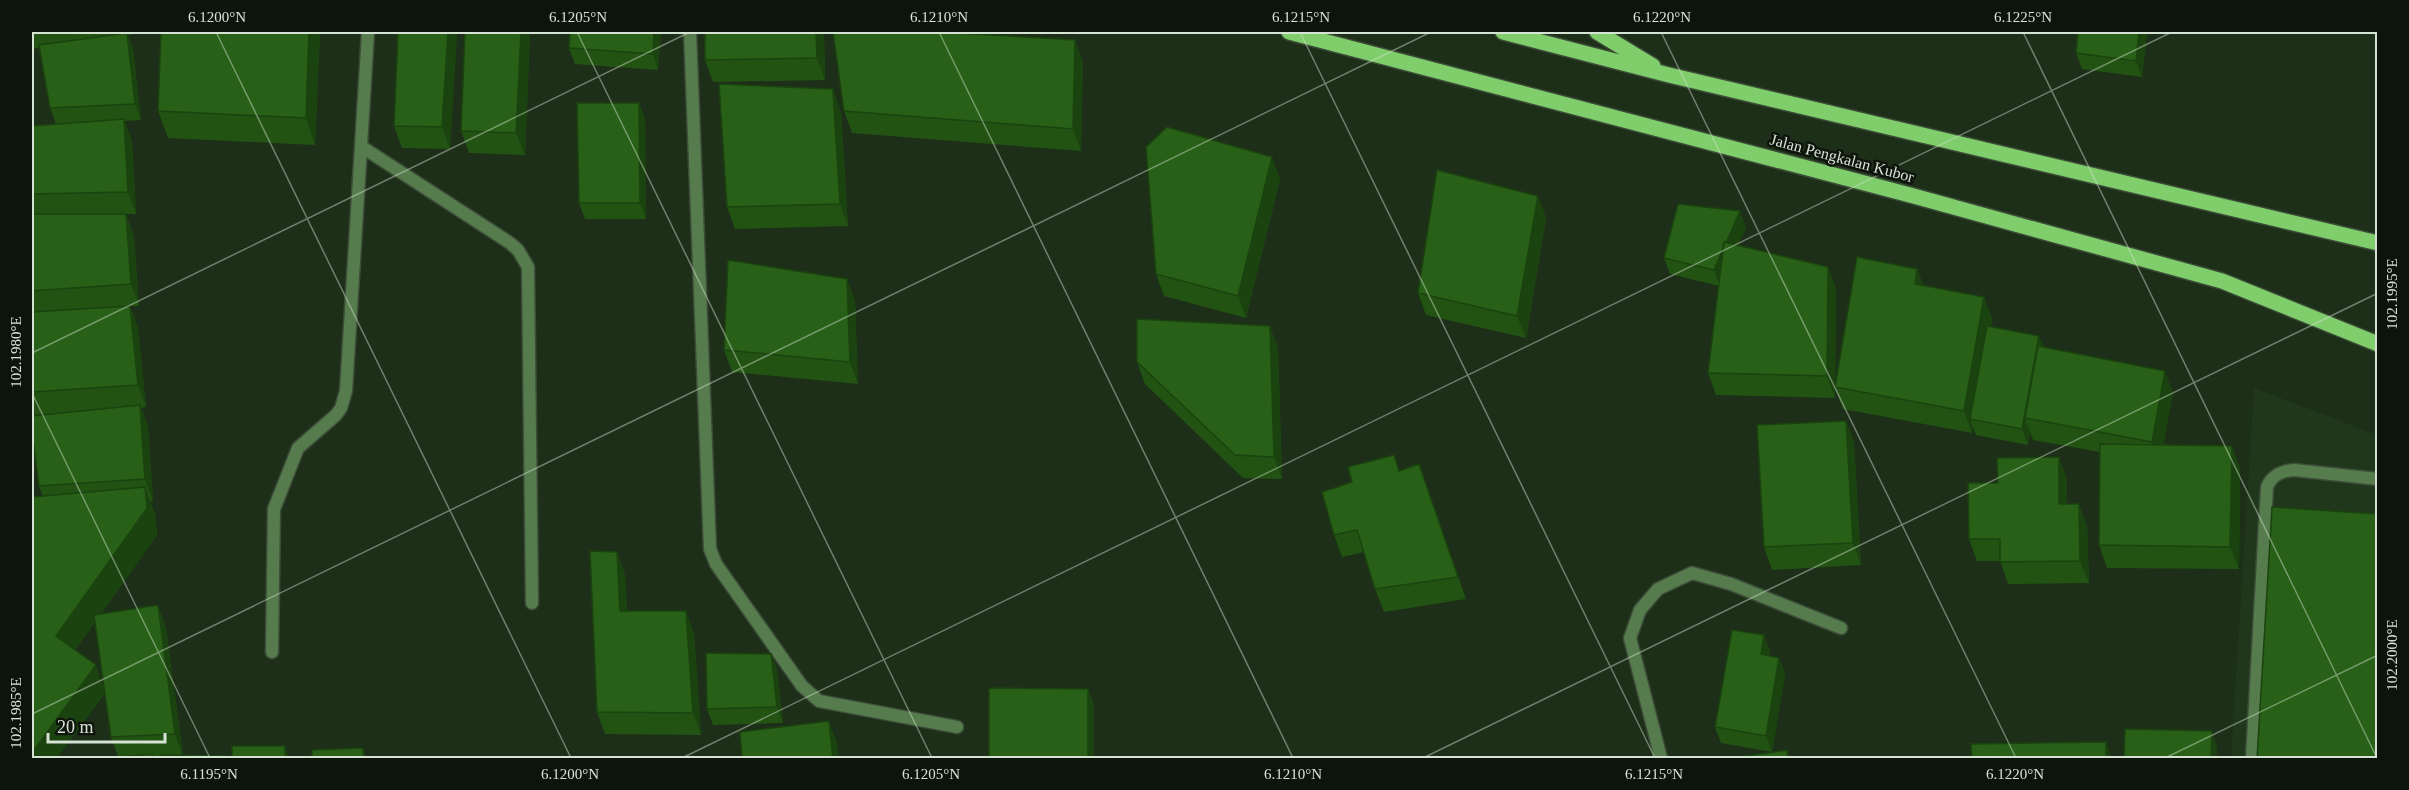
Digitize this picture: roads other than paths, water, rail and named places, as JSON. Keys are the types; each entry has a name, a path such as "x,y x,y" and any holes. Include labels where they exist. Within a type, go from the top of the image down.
{"main road":[{"name":"Jalan Pengkalan Kubor","path":"1289,32 1910,195 2222,281 2378,344"},
{"path":"1503,32 1669,75 2378,243"},
{"path":"1597,32 1669,75"}],"street":[{"path":"272,652 274,509 298,448 336,415 344,399 368,32"},
{"path":"690,32 710,549 725,580 810,695 829,704 957,727"},
{"path":"362,147 510,243 518,250 528,267 532,603"},
{"path":"2252,759 2267,488 2270,479 2285,471 2294,470 2378,479"},
{"path":"1661,759 1630,638 1640,610 1658,588 1692,573 1731,584 1841,628"}]}
